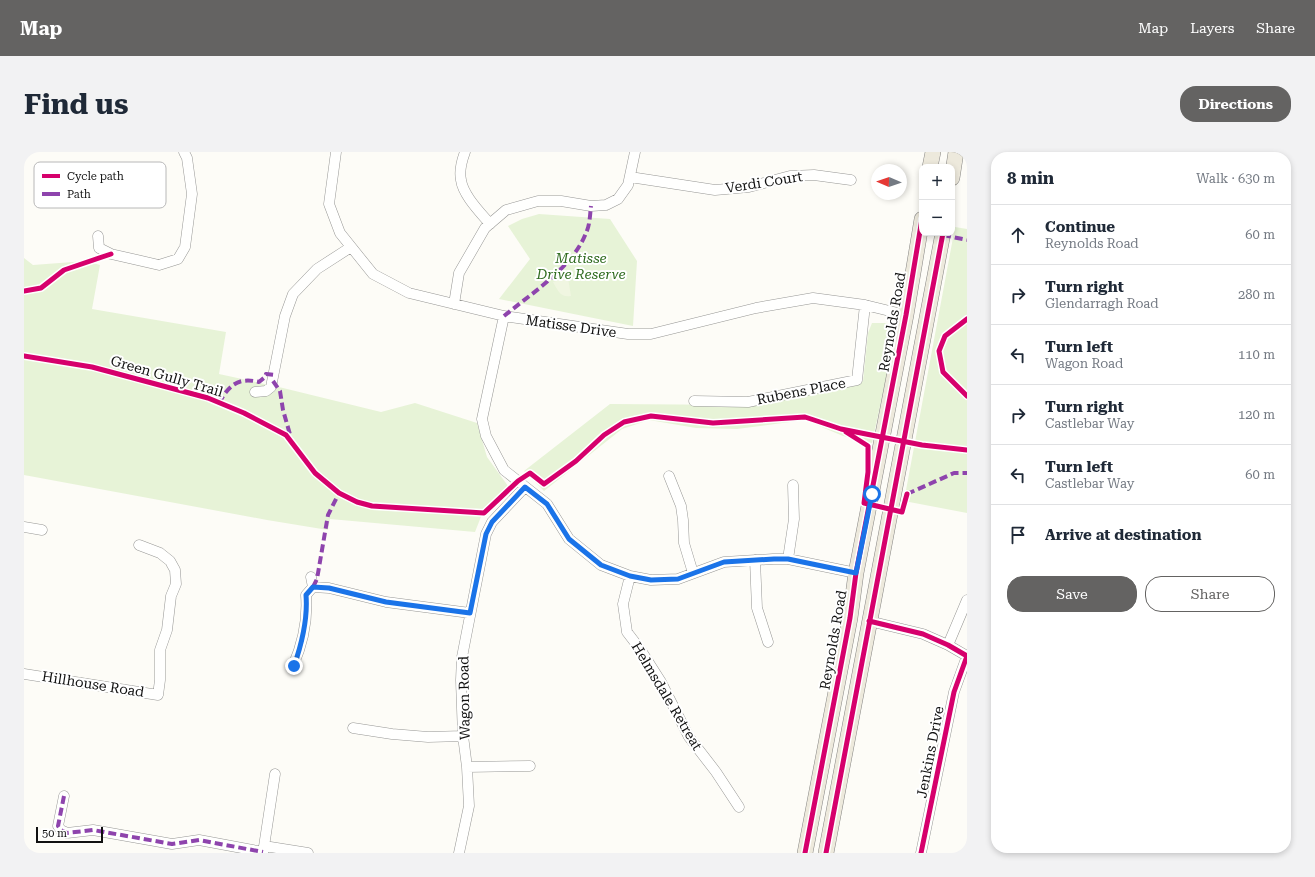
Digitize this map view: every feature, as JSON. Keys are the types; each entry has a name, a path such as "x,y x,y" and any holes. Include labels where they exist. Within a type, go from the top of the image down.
{"main road":[{"path":"931,164 933,152"},
{"path":"954,164 956,152"},
{"name":"Reynolds Road","path":"806,853 850,618 856,573 906,315 919,236"},
{"path":"826,853 942,236"},
{"path":"906,315 926,319"},
{"path":"850,618 869,621"}],"street":[{"path":"98,236 99,248 111,254 159,265 178,259 185,247 192,194 187,158 184,152"},
{"name":"Matisse Drive","path":"336,152 329,204 340,233 373,274 409,293 504,316 628,334 651,334 756,308 812,298 865,305 906,315"},
{"path":"465,152 461,163 460,180 469,199 490,224"},
{"path":"454,304 459,273 485,228 506,210 538,201 561,201 591,206 606,205 618,199 628,185 635,152"},
{"name":"Verdi Court","path":"630,178 716,190 749,187 790,176 814,175 851,180"},
{"path":"255,392 266,391 272,386 285,316 293,294 317,269 351,247"},
{"name":"Rubens Place","path":"694,401 748,402 857,380 865,305"},
{"path":"504,316 482,419 486,436 504,470 547,504 569,539 601,565 630,576 651,580 678,579 724,562 755,560 788,559 856,573"},
{"path":"669,476 681,506 684,543 693,573"},
{"path":"788,559 794,519 793,485"},
{"name":"Wagon Road","path":"459,853 469,806 460,680 462,657 486,534 492,522 525,487"},
{"path":"24,526 42,530"},
{"name":"Hillhouse Road","path":"24,674 158,695 160,680 160,650 167,630 170,603 176,584 175,570 170,561 160,553 139,545"},
{"path":"755,560 757,608 768,642"},
{"name":"Helmsdale Retreat","path":"630,576 623,604 627,632 661,682 689,737 716,772 739,807"},
{"path":"294,666 301,648 307,612 306,595 312,582 329,588 386,602 470,613"},
{"path":"948,645 967,600"},
{"path":"869,621 922,634 948,645 967,656"},
{"name":"Jenkins Drive","path":"922,853 954,692 967,656"},
{"path":"353,728 392,734 428,737 463,736"},
{"path":"467,767 530,766"},
{"path":"263,850 276,774"},
{"path":"64,796 58,826 61,830 67,833 93,830 172,844 200,840 263,850 308,853"}],"green space":[{"name":"Matisse Drive Reserve","path":"539,214 610,219 637,261 633,326 499,299 530,259 508,226 522,219"},
{"path":"955,227 967,229 967,513 904,501 953,236 955,236"},
{"path":"24,258 33,265 86,261 100,265 92,309 226,332 219,374 381,412 415,403 477,423 487,457 508,486 484,509 475,532 330,519 328,530 24,475"},
{"path":"568,278 571,296 565,296 560,293 553,282"},
{"path":"872,323 886,323 895,337 872,443 843,436 805,420 737,429 696,428 649,420 622,429 544,491 524,471 610,404 751,405 863,381 868,333"}],"marked path":[{"path":"504,316 551,279 572,257 587,230 590,220 591,206"},
{"path":"948,236 967,240"},
{"path":"219,403 227,391 235,384 245,381 259,382 265,377 266,374 275,375"},
{"path":"273,381 280,391 283,410 291,438"},
{"path":"907,494 954,473 967,473"},
{"path":"313,587 317,579 328,515 339,493"},
{"path":"64,796 58,826 61,830 67,833 93,830 172,844 199,840 263,852"}],"cycle path":[{"path":"805,853 850,618 856,573 906,315 919,236"},
{"path":"826,853 942,236"},
{"path":"24,291 41,288 64,270 111,254"},
{"path":"967,319 945,336 939,351 943,372 967,396"},
{"name":"Green Gully Trail","path":"24,356 92,367 208,398 244,413 286,435 315,473 339,493 357,502 372,506 484,513 518,481 530,473 544,484 576,461 604,435 624,422 651,416 713,423 805,417 841,429 922,445 967,450"},
{"path":"846,432 868,446 868,472 864,503 902,512 907,494"},
{"path":"869,621 923,634 948,645 967,656"},
{"path":"921,853 954,692 967,656"}],"route":[{"path":"294,666 301,648 307,612 306,595 313,587 329,588 386,602 470,613 486,534 492,522 525,487 547,504 569,539 601,565 630,576 651,580 678,579 724,562 774,559 788,559 856,573 872,494"}]}
